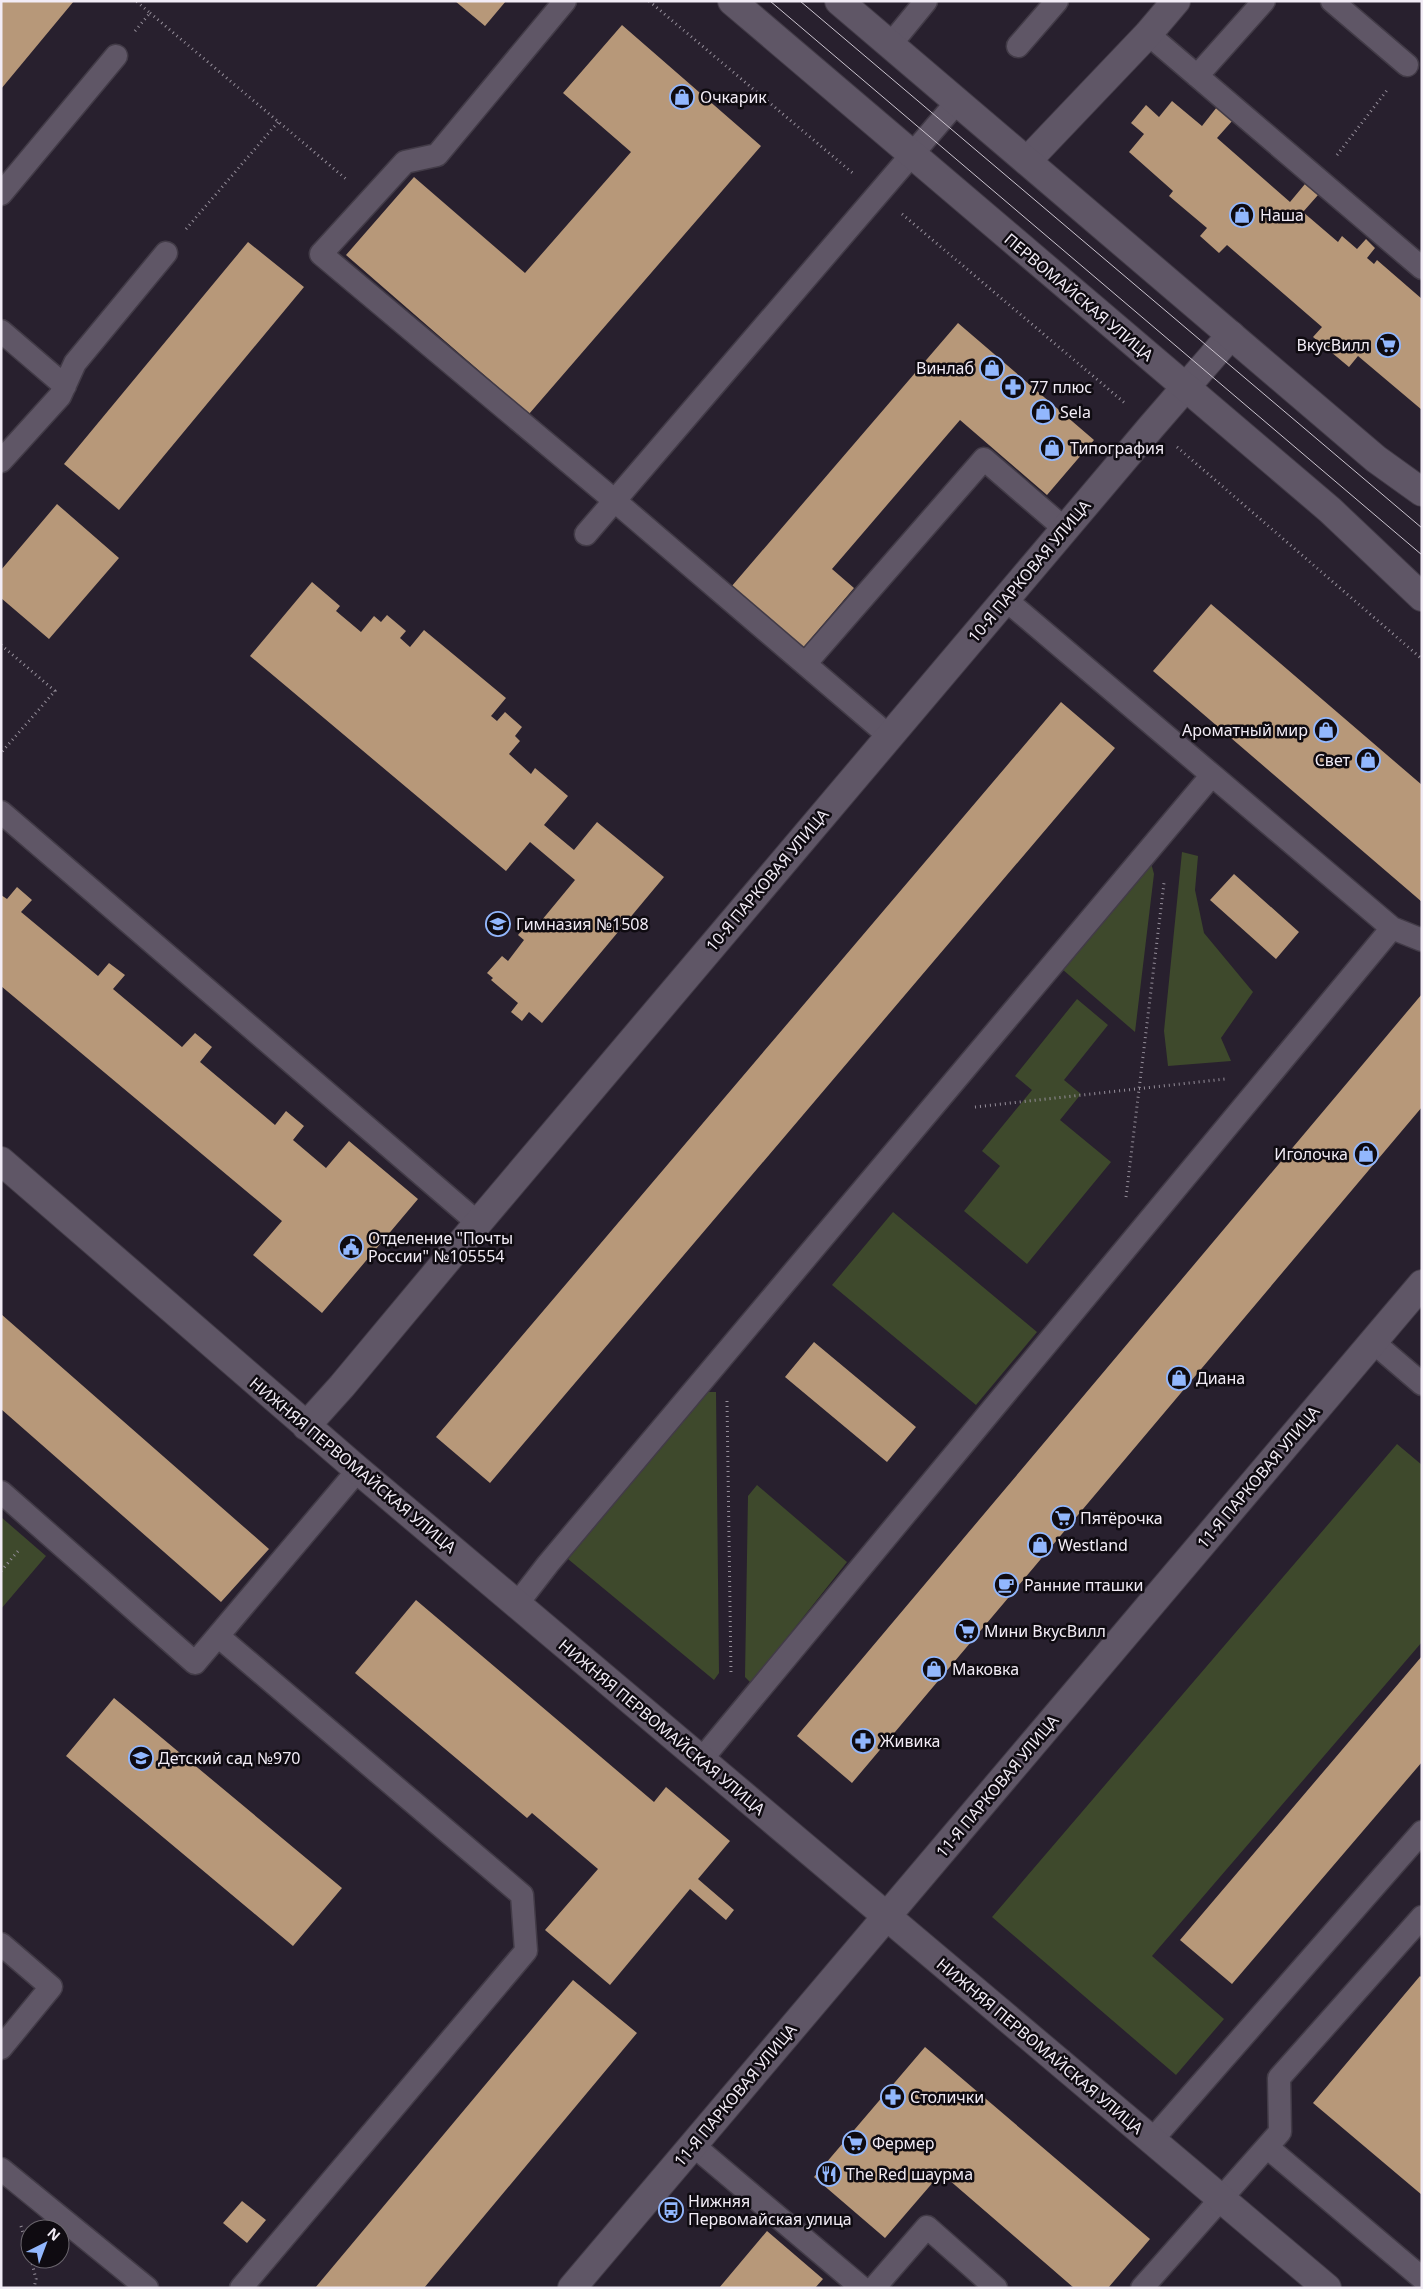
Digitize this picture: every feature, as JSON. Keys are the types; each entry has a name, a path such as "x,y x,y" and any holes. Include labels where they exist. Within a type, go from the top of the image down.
{"street":[{"name":"ПЕРВОМАЙСКАЯ УЛИЦА","path":"732,1 1330,510 1422,597"},
{"path":"839,1 1376,459 1422,492"},
{"path":"1027,161 1148,34 1176,1"},
{"name":"10-Я ПАРКОВАЯ УЛИЦА","path":"306,1426 342,1386 889,736 1230,335"},
{"name":"НИЖНЯЯ ПЕРВОМАЙСКАЯ УЛИЦА","path":"1,1161 306,1426 1327,2288"},
{"name":"11-Я ПАРКОВАЯ УЛИЦА","path":"572,2288 1422,1284"}],"lane":[{"path":"565,1 437,155 405,162 321,254 615,501 889,736"},
{"path":"890,45 926,1"},
{"path":"1018,46 1057,1"},
{"path":"1197,76 1264,1"},
{"path":"1332,1 1408,65"},
{"path":"1148,34 1422,268"},
{"path":"1,194 116,56"},
{"path":"586,534 880,195 957,102"},
{"path":"1,461 60,396 75,363 166,253"},
{"path":"1,332 65,386"},
{"path":"805,664 984,459 1065,528"},
{"path":"1005,599 1392,928 1422,940"},
{"path":"517,1604 548,1564 726,1355 1212,775"},
{"path":"1,812 478,1223"},
{"path":"701,1760 1392,928"},
{"path":"1372,1341 1422,1384"},
{"path":"1,1492 195,1663 358,1470"},
{"path":"218,1636 522,1895 526,1951 241,2288"},
{"path":"1152,2140 1422,1832"},
{"path":"1142,2288 1280,2132 1279,2078 1422,1918"},
{"path":"1,1944 51,1987 1,2048"},
{"path":"693,2144 862,2288"},
{"path":"1267,2147 1422,2278"},
{"path":"1,2169 147,2288"},
{"path":"874,2288 927,2227 996,2288"}],"path":[{"path":"136,1 371,199"},
{"path":"649,1 1152,426 1422,659"},
{"path":"116,56 150,13"},
{"path":"1318,179 1408,65"},
{"path":"166,253 279,121"},
{"path":"1,645 55,691 1,754"},
{"path":"1126,1198 1171,824"},
{"path":"930,1112 1271,1074"},
{"path":"726,1355 732,1724"},
{"path":"1,1571 22,1546"},
{"path":"33,2269 36,2279 34,2288"}],"green space":[{"path":"1182,852 1198,856 1195,890 1204,933 1253,992 1221,1038 1231,1061 1168,1066 1164,1031"},
{"path":"1151,863 1154,874 1135,1032 1062,969"},
{"path":"1077,999 1108,1025 1064,1080 1081,1094 1060,1120 1111,1162 1027,1264 964,1211 1000,1166 982,1151 1032,1090 1015,1076"},
{"path":"893,1212 1037,1332 976,1405 832,1285"},
{"path":"705,1392 716,1392 719,1673 714,1680 568,1559"},
{"path":"1397,1444 1422,1465 1422,1642 1152,1956 1224,2019 1176,2075 992,1917"},
{"path":"757,1485 847,1562 751,1683 745,1677 748,1496"},
{"path":"1,1517 46,1556 1,1609"}],"building":[{"path":"1,1 74,1 1,89"},
{"path":"455,1 506,1 485,26"},
{"path":"622,25 761,146 529,414 346,255 414,177 525,273 631,152 563,93"},
{"path":"1172,101 1202,126 1217,107 1233,120 1217,138 1290,202 1305,184 1318,195 1303,212 1338,242 1342,236 1357,249 1366,239 1375,248 1367,258 1374,264 1377,260 1422,299 1422,410 1358,356 1349,367 1313,337 1322,327 1227,245 1219,253 1200,236 1207,228 1169,196 1173,191 1129,152 1144,134 1131,123 1146,105 1159,117"},
{"path":"248,242 304,287 119,510 64,464"},
{"path":"958,323 1094,440 1047,495 960,420 832,569 854,588 803,648 731,587"},
{"path":"57,504 119,558 49,639 1,598 1,570"},
{"path":"312,582 340,606 336,611 361,632 374,616 381,622 387,615 406,631 400,638 410,647 424,630 506,698 491,716 497,721 505,712 522,727 515,736 520,741 509,754 531,774 535,768 568,796 544,825 574,850 597,822 664,877 542,1023 529,1012 522,1021 511,1012 518,1003 491,980 493,978 487,973 502,956 508,961 524,940 518,935 530,921 537,926 575,880 530,842 506,871 250,656"},
{"path":"1211,604 1422,785 1422,902 1153,671"},
{"path":"1061,702 1115,748 490,1483 436,1437"},
{"path":"1234,874 1299,932 1276,959 1210,900"},
{"path":"17,887 32,900 21,912 98,976 109,963 125,975 113,989 182,1047 195,1033 212,1047 200,1062 275,1125 286,1111 304,1126 293,1140 326,1168 349,1141 418,1199 322,1313 253,1255 282,1221 1,986 1,895 7,899"},
{"path":"1422,994 1422,1107 852,1783 797,1736"},
{"path":"1,1314 269,1549 221,1602 1,1409"},
{"path":"814,1342 916,1427 887,1462 785,1377"},
{"path":"416,1600 654,1802 666,1787 730,1841 698,1879 734,1910 726,1920 690,1889 610,1985 545,1930 598,1869 532,1813 527,1818 355,1673"},
{"path":"1422,1656 1422,1762 1232,1984 1180,1940"},
{"path":"114,1698 342,1888 293,1946 66,1756"},
{"path":"1420,1976 1422,1978 1422,2195 1313,2103"},
{"path":"573,1980 637,2033 424,2288 315,2288"},
{"path":"925,2047 1150,2239 1108,2288 1074,2288 941,2173 885,2238 814,2177"},
{"path":"242,2201 266,2220 247,2243 223,2223"},
{"path":"767,2231 823,2279 815,2288 719,2288"}],"tram line":[{"path":"770,1 1422,555"},
{"path":"800,1 1422,528"}],"place":[{"name":"Очкарик","path":"682,97"},
{"name":"Наша","path":"1242,215"},
{"name":"ВкусВилл","path":"1388,345"},
{"name":"Винлаб","path":"992,368"},
{"name":"77 плюс","path":"1013,387"},
{"name":"Sela","path":"1043,412"},
{"name":"Типография","path":"1052,448"},
{"name":"Ароматный мир","path":"1326,730"},
{"name":"Свет","path":"1368,760"},
{"name":"Гимназия №1508","path":"498,924"},
{"name":"Иголочка","path":"1366,1154"},
{"name":"Отделение \"Почты России\" №105554","path":"351,1247"},
{"name":"Диана","path":"1179,1378"},
{"name":"Пятёрочка","path":"1063,1518"},
{"name":"Westland","path":"1040,1545"},
{"name":"Ранние пташки","path":"1006,1585"},
{"name":"Мини ВкусВилл","path":"967,1631"},
{"name":"Маковка","path":"934,1669"},
{"name":"Живика","path":"863,1741"},
{"name":"Детский сад №970","path":"141,1758"},
{"name":"Столички","path":"893,2097"},
{"name":"Фермер","path":"855,2143"},
{"name":"The Red шаурма","path":"829,2174"},
{"name":"Нижняя Первомайская улица","path":"671,2210"}]}
